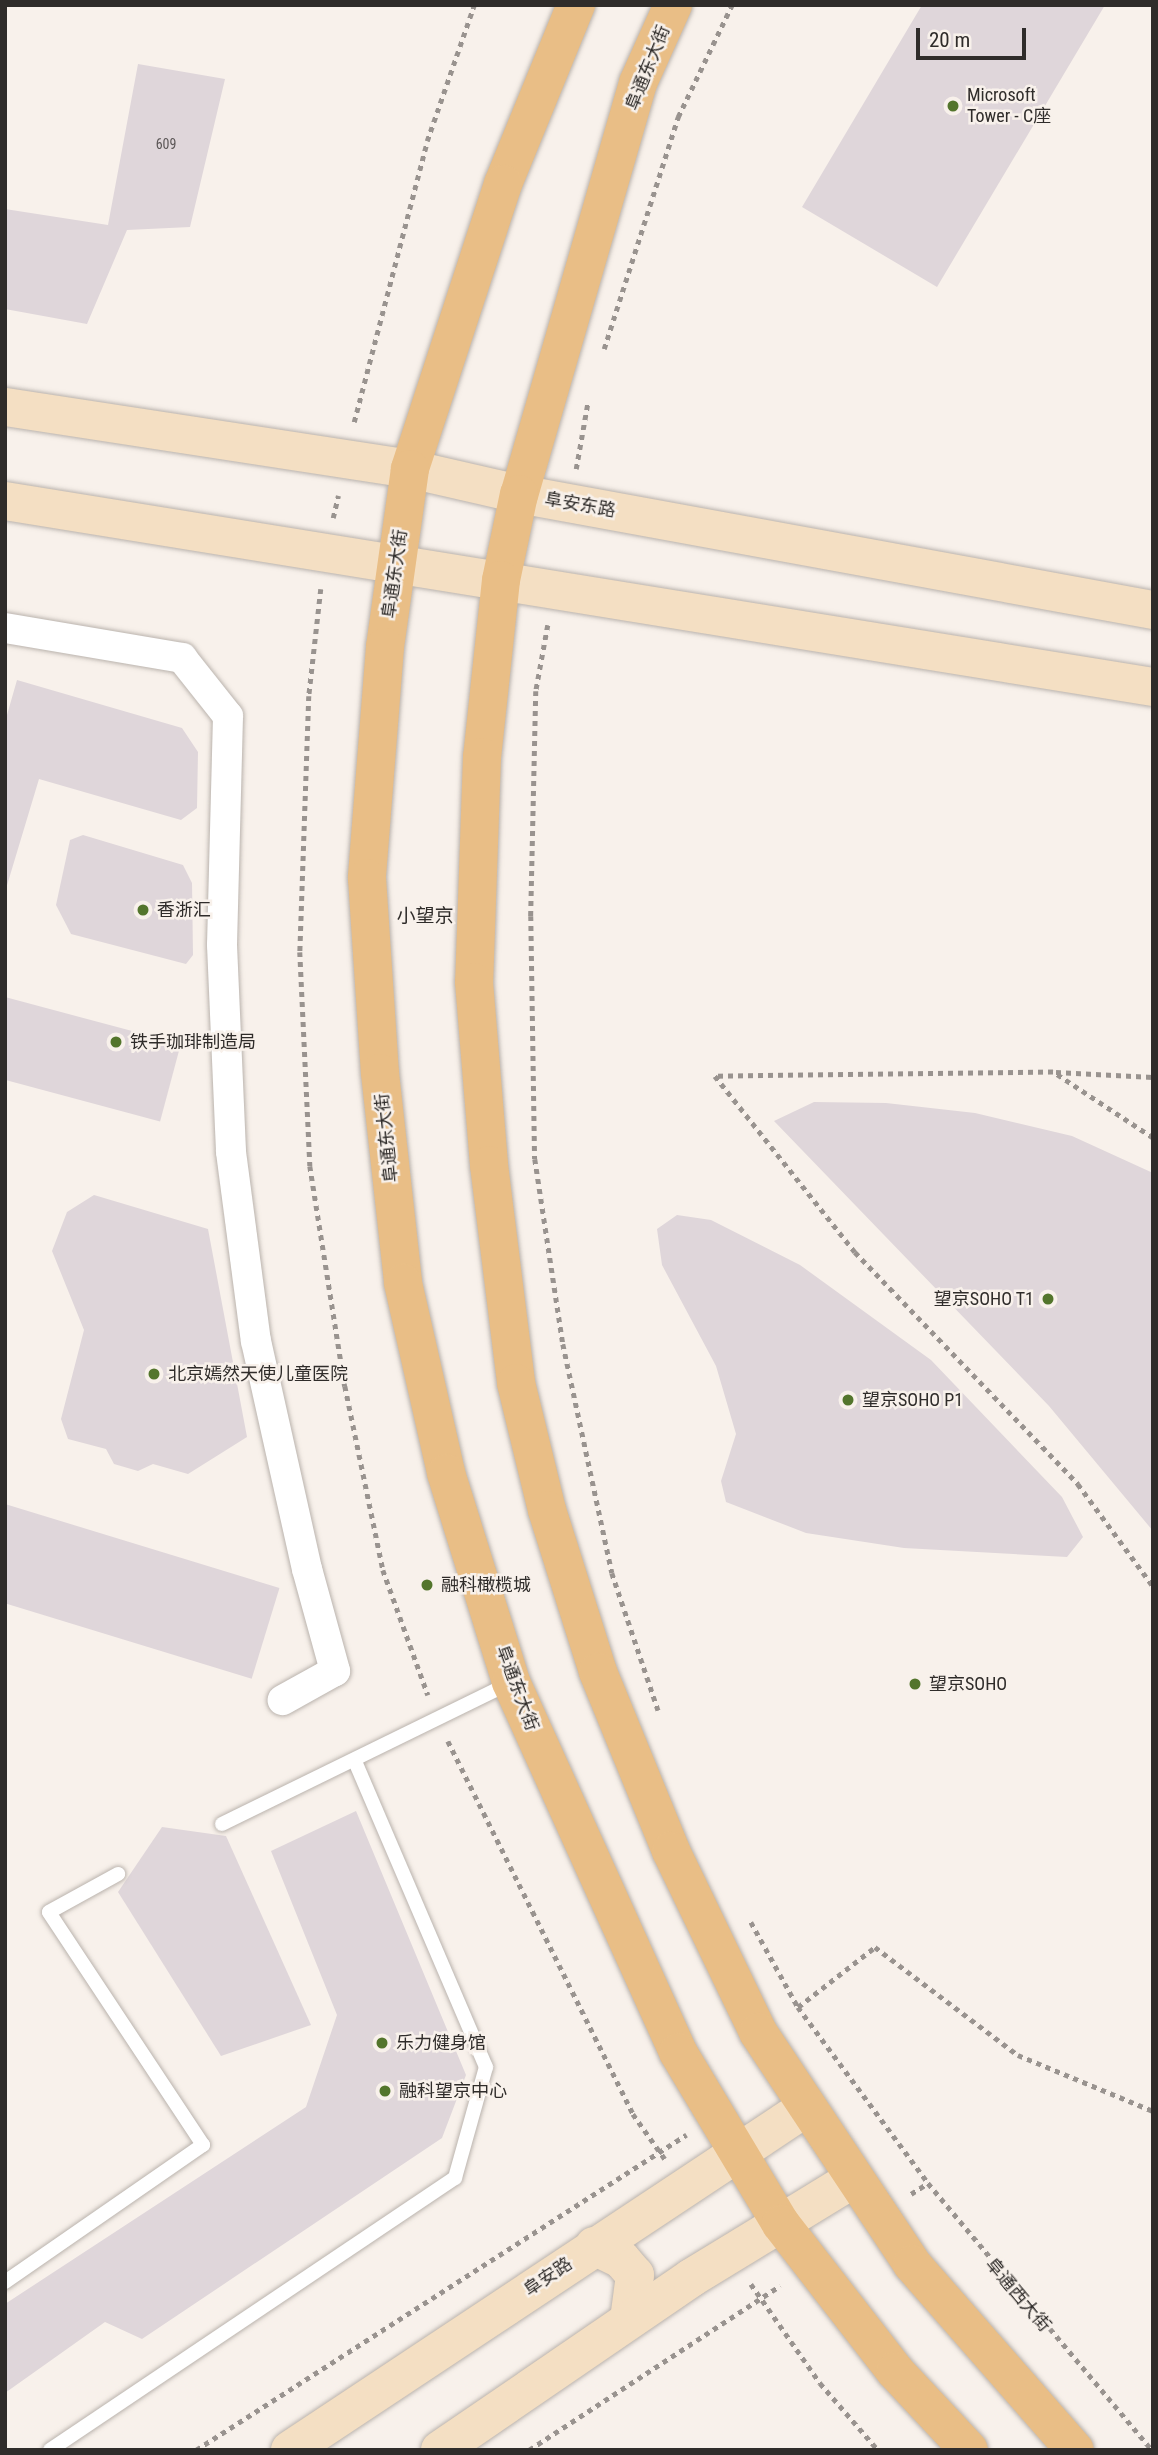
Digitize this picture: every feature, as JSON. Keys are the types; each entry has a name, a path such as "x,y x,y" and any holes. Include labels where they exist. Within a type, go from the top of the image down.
{"main road":[{"name":"阜通东大街","path":"576,5 503,184 410,468 383,664 367,878 380,1073 403,1283 446,1473 511,1682 678,2052 736,2153 781,2224"},
{"name":"阜通东大街","path":"673,5 638,83 519,494 502,580 482,757 474,982 489,1165 516,1383 547,1510 598,1672 671,1851 720,1956 798,2093 853,2179"},
{"path":"853,2179 926,2281 1075,2450"},
{"path":"781,2224 895,2371 969,2450"}],"street":[{"name":"阜安东路","path":"5,407 410,468 519,494 1153,610"},
{"path":"5,500 1153,687"},
{"path":"5,628 182,658 228,716 222,944 230,1152 256,1341 307,1569 335,1671 283,1700"},
{"name":"阜安路","path":"290,2450 736,2153 798,2093"},
{"path":"440,2450 629,2320 853,2179"},
{"path":"594,2246 621,2259 635,2276 629,2320"}],"lane":[{"path":"222,1824 355,1761 511,1682"},
{"path":"50,2450 455,2178 485,2067 355,1761"},
{"path":"5,2281 203,2145 49,1912 118,1874"}],"path":[{"path":"602,355 678,117 732,5"},
{"path":"570,503 589,395"},
{"path":"555,589 536,691 531,916 535,1159 563,1344 612,1573 660,1717"},
{"path":"1153,1077 1053,1072 715,1076 855,1252 1077,1483 1153,1586"},
{"path":"1053,1072 1153,1139"},
{"path":"747,1914 798,2007 838,2064 798,2093"},
{"path":"798,2007 875,1947 1017,2055 1153,2111"},
{"name":"阜通西大街","path":"838,2064 928,2183 1152,2450"},
{"path":"196,2450 716,2117"},
{"path":"878,2216 928,2183"},
{"path":"730,2254 820,2383 878,2450"},
{"path":"529,2450 761,2300 812,2263"}],"building":[{"name":"Microsoft Tower - C座","path":"922,5 1105,5 937,287 802,207"},
{"path":"138,64 225,79 190,227 127,230 87,324 5,309 5,209 108,225"},
{"path":"17,680 182,728 198,752 197,808 181,820 39,779 5,892 5,722"},
{"path":"83,835 183,865 192,883 193,955 186,964 71,934 56,905 70,840"},
{"path":"5,997 181,1044 160,1121 5,1080"},
{"name":"望京SOHO T1","path":"814,1102 886,1103 975,1113 1072,1136 1153,1173 1153,1531 1049,1406 774,1121"},
{"name":"北京嫣然天使儿童医院","path":"94,1195 208,1229 247,1437 188,1474 153,1464 138,1471 114,1464 106,1449 68,1439 61,1419 84,1330 52,1251 67,1212"},
{"name":"望京SOHO P1","path":"677,1215 711,1220 800,1265 931,1360 1062,1497 1083,1537 1067,1557 904,1548 806,1533 726,1502 721,1481 736,1434 716,1366 662,1265 657,1229"},
{"path":"5,1504 279,1588 252,1679 5,1603"},
{"name":"融科望京中心","path":"356,1811 466,2075 442,2138 142,2339 105,2322 5,2393 5,2304 306,2107 337,2015 271,1851"},
{"path":"162,1827 226,1836 311,2025 221,2056 118,1892"}],"place":[{"name":"Microsoft Tower - C座","path":"953,106"},
{"name":"香浙汇","path":"143,910"},
{"name":"铁手珈琲制造局","path":"116,1042"},
{"name":"望京SOHO T1","path":"1048,1299"},
{"name":"北京嫣然天使儿童医院","path":"154,1374"},
{"name":"望京SOHO P1","path":"848,1400"},
{"name":"融科橄榄城","path":"427,1585"},
{"name":"望京SOHO","path":"915,1684"},
{"name":"乐力健身馆","path":"382,2043"},
{"name":"融科望京中心","path":"385,2091"}],"district":[{"name":"小望京","path":"425,916"}]}
